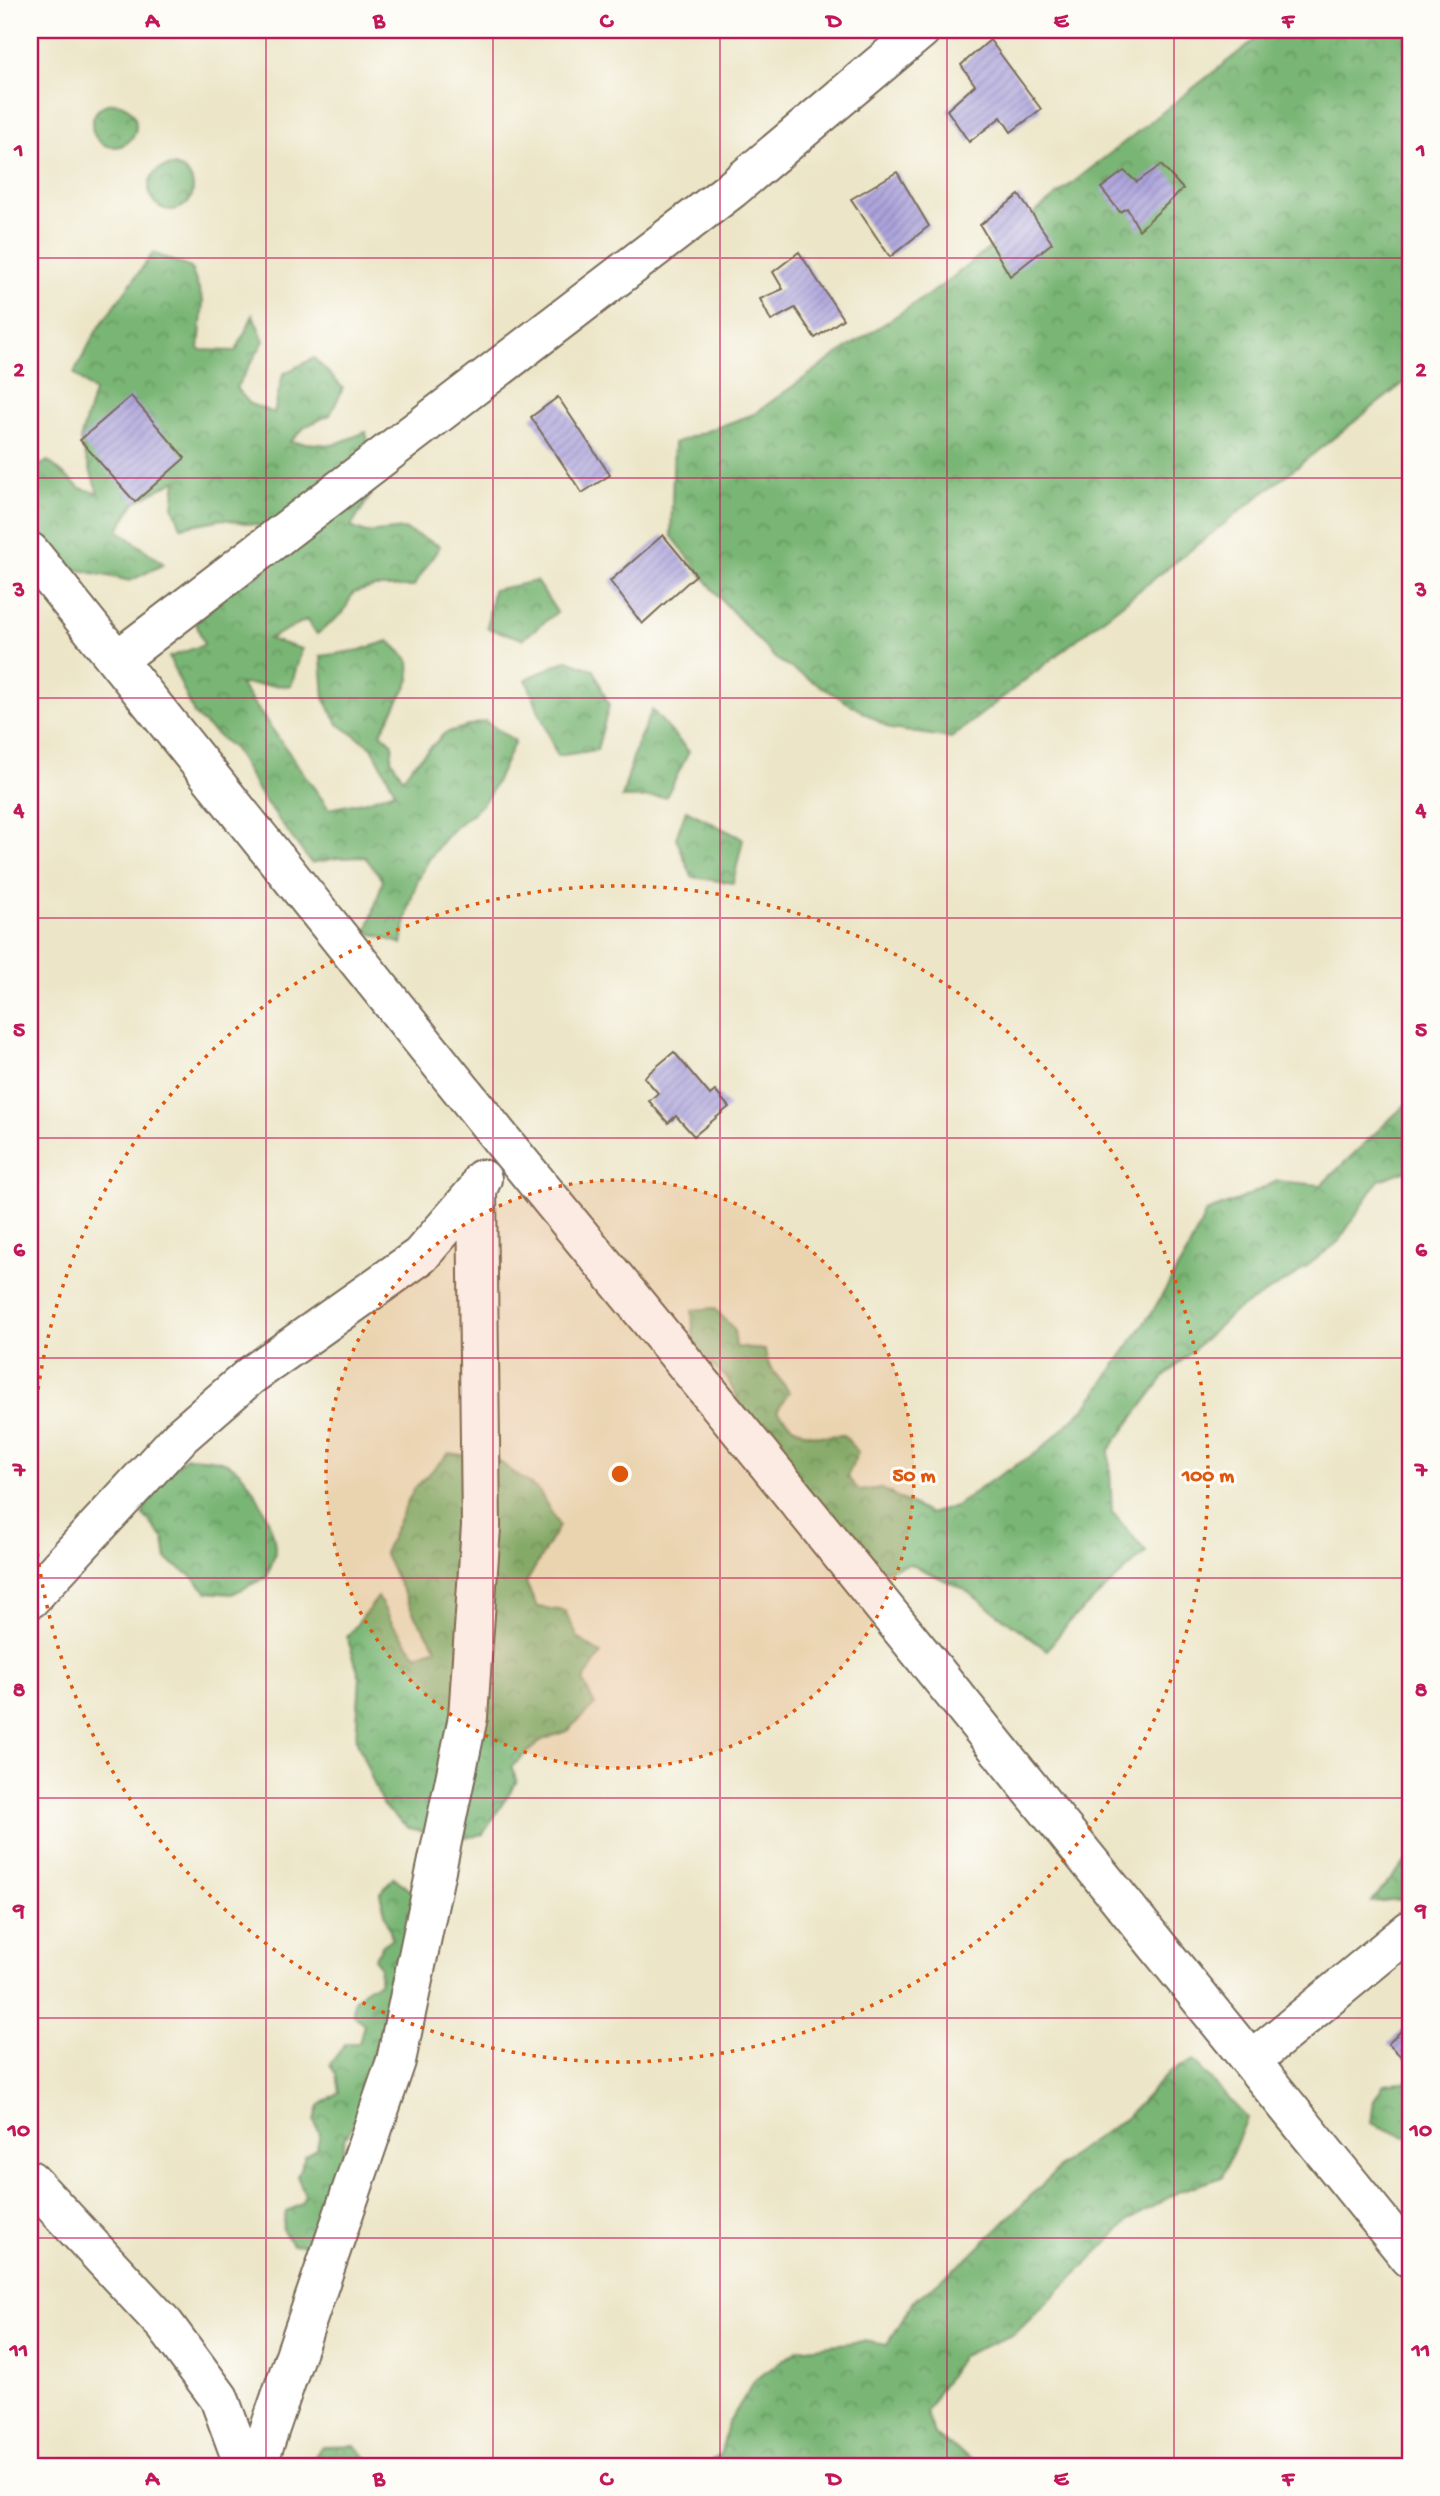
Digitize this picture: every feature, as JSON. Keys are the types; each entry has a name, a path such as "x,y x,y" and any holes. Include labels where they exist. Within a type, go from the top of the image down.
{"street":[{"path":"117,660 732,189 921,30"},
{"path":"30,552 501,1139 780,1478 1410,2258"},
{"path":"30,1599 181,1436 250,1376 420,1256 477,1190 501,1139"},
{"path":"257,2466 396,2061 468,1717 481,1526 477,1190"},
{"path":"1251,2061 1410,1930"},
{"path":"30,2179 165,2325 219,2398 244,2466"}],"green space":[{"path":"1267,30 1410,30 1410,378 951,738 891,729 776,659 719,597 671,535 674,443 754,414 835,356 940,287"},
{"path":"114,103 129,110 136,125 129,140 114,147 99,140 92,125 99,110"},
{"path":"171,166 186,173 193,188 186,203 171,210 156,203 149,188 156,173"},
{"path":"153,253 191,268 203,301 199,350 236,351 253,315 264,341 236,388 250,404 274,413 283,374 314,358 343,388 330,415 306,426 290,442 333,445 366,432 376,486 351,527 366,533 404,529 440,546 413,587 374,587 353,593 343,613 317,634 306,620 268,639 302,649 291,686 240,684 329,809 367,801 395,791 372,747 338,724 324,698 321,656 360,650 389,641 409,660 410,680 381,733 393,744 391,759 403,778 445,733 485,721 515,741 486,799 442,841 424,868 412,896 402,944 367,932 383,880 365,857 311,863 261,796 234,749 195,716 169,657 204,645 196,623 225,591 266,571 258,525 223,519 181,527 173,506 176,480 135,502 118,530 164,564 130,581 75,569 30,525 30,471 48,461 80,488 98,493 80,440 94,392 74,373 97,330"},
{"path":"536,581 557,612 523,639 487,628 493,590"},
{"path":"567,660 594,670 609,705 597,750 557,756 526,679"},
{"path":"652,710 689,752 666,797 622,798 636,746"},
{"path":"686,810 743,839 733,883 692,877 676,838"},
{"path":"1410,1100 1410,1169 1379,1180 1338,1242 1293,1277 1234,1312 1164,1377 1109,1450 1112,1512 1146,1552 1068,1623 1047,1650 964,1589 910,1564 884,1571 845,1545 754,1432 727,1378 694,1351 692,1310 714,1308 734,1329 736,1347 765,1350 771,1369 789,1392 777,1411 786,1420 807,1434 844,1435 858,1453 847,1477 860,1491 880,1488 930,1514 956,1506 1039,1451 1086,1407 1154,1309 1188,1251 1206,1212 1277,1181 1321,1185"},
{"path":"449,1453 497,1460 539,1491 559,1526 526,1583 537,1607 565,1611 578,1638 601,1654 583,1681 595,1705 567,1731 542,1740 511,1767 517,1781 483,1834 460,1839 409,1828 383,1806 356,1739 360,1677 347,1637 378,1597 392,1623 417,1655 437,1648 415,1616 384,1553 413,1490"},
{"path":"186,1457 229,1464 241,1474 255,1493 267,1517 274,1540 275,1553 267,1577 232,1594 207,1592 191,1576 167,1560 164,1539 143,1514 153,1487"},
{"path":"1410,1857 1410,1898 1371,1902"},
{"path":"394,1877 426,1905 379,2040 361,2082 363,2109 345,2138 338,2175 319,2204 324,2222 317,2243 292,2245 282,2229 286,2212 301,2204 305,2195 297,2176 305,2156 317,2148 320,2133 314,2121 319,2106 339,2092 336,2075 330,2064 346,2043 359,2043 364,2024 353,2014 354,2000 368,1987 379,1983 380,1966 374,1959 383,1945 392,1939 380,1894"},
{"path":"1193,2061 1247,2118 1222,2177 1180,2191 1130,2220 1015,2334 961,2356 926,2411 934,2435 982,2466 705,2466 721,2453 728,2424 755,2380 799,2349 864,2341 887,2345 914,2301 970,2256 1074,2153 1128,2116 1169,2072"},
{"path":"1410,2081 1410,2136 1405,2137 1371,2123 1374,2100 1384,2084"},
{"path":"355,2446 375,2466 309,2466 321,2447"}],"building":[{"path":"990,40 1041,109 1011,132 1001,117 969,142 947,110 975,85 961,65"},
{"path":"1161,165 1183,189 1139,230 1127,208 1120,212 1101,188 1124,171 1137,182"},
{"path":"897,172 929,226 890,257 851,199"},
{"path":"1019,195 1052,243 1010,276 980,225"},
{"path":"799,252 843,319 815,338 795,308 771,321 760,299 783,289 773,272"},
{"path":"131,396 185,458 135,502 80,440"},
{"path":"558,397 610,475 582,493 531,417"},
{"path":"663,535 696,575 642,624 610,581"},
{"path":"674,1052 710,1095 715,1091 729,1107 694,1136 676,1116 668,1123 649,1101 658,1093 644,1077"},
{"path":"1405,2027 1410,2032 1410,2065 1388,2044"}]}
